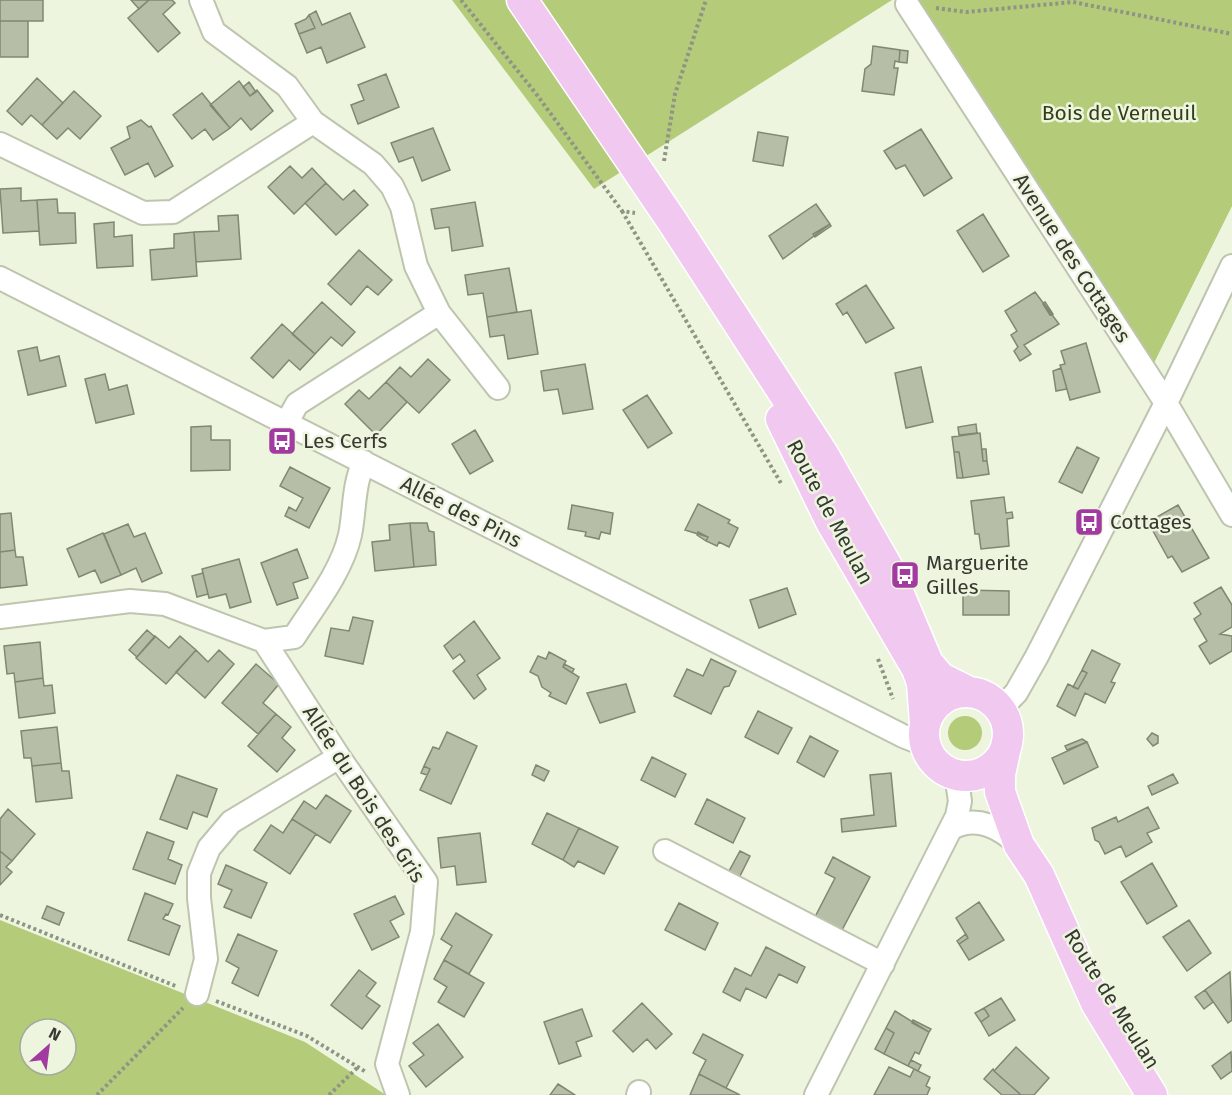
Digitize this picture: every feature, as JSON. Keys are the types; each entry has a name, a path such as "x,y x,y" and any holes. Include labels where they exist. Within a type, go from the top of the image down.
{"main road":[{"name":"Route de Meulan","path":"506,0 573,78"},
{"name":"Route de Meulan","path":"522,0 665,210 823,454 893,578 928,663 941,678 969,692"},
{"name":"Route de Meulan","path":"724,304 831,522 910,655 922,683 924,732"},
{"path":"969,692 989,699 1000,709 1006,722 1007,742 994,765 980,773 960,775 937,764 930,756 924,732 939,701 953,693 969,692"},
{"name":"Route de Meulan","path":"1007,742 1000,780 1004,808 1019,845 1039,875 1096,1003 1152,1095"},
{"name":"Route de Meulan","path":"960,775 989,792 1004,808"},
{"name":"Route de Meulan","path":"1052,903 1122,1018 1174,1095"}],"street":[{"path":"201,0 214,32 287,86 313,122 373,164 392,186 402,207 416,266 439,313 498,388"},
{"name":"Avenue des Cottages","path":"907,4 1166,403 1232,515"},
{"path":"0,144 143,213 173,212 313,122"},
{"path":"1000,709 1016,693 1037,656 1166,403 1232,266"},
{"name":"Allée des Pins","path":"0,278 903,736 913,740 924,732"},
{"path":"287,423 297,404 439,313"},
{"path":"0,617 130,601 165,604 264,641 294,637 331,578 349,537 358,474 364,462"},
{"name":"Allée du Bois des Gris","path":"264,641 339,757 426,882 422,932 387,1064 398,1095"},
{"path":"197,994 206,959 199,898 200,873 208,848 231,822 339,757"},
{"path":"816,1095 952,828 959,809 960,775"},
{"path":"952,828 968,821 987,824 1019,845"},
{"path":"666,851 883,964"}],"path":[{"path":"461,0 537,94 622,211 768,465 787,493"},
{"path":"622,211 665,210 675,94 706,0"},
{"path":"907,4 966,12 1074,2 1232,34"},
{"path":"876,654 893,699"},
{"path":"97,1095 197,994"},
{"path":"328,1095 358,1067"}],"green space":[{"path":"452,0 892,0 594,189"},
{"name":"Bois de Verneuil","path":"913,0 1232,0 1232,206 1151,369"},
{"path":"965,716 977,721 982,733 977,745 965,750 953,745 948,733 953,721"},
{"path":"0,920 305,1042 386,1095 0,1095"}],"building":[{"path":"0,0 43,0 43,21 0,21"},
{"path":"131,0 149,0 139,9"},
{"path":"149,0 172,0 175,3 163,14 180,33 158,52 128,18"},
{"path":"316,11 322,25 350,13 365,47 327,63 321,47 307,53 299,34 315,28 309,15"},
{"path":"309,15 315,28 299,34 295,24"},
{"path":"0,21 28,21 28,57 0,57"},
{"path":"873,46 900,50 899,62 895,61 894,68 898,68 894,95 862,91 865,69 871,64"},
{"path":"900,50 908,51 907,63 899,62"},
{"path":"386,74 399,107 358,124 351,105 364,100 358,85"},
{"path":"37,78 63,103 42,125 31,115 22,125 7,111"},
{"path":"239,81 250,96 257,90 273,111 251,130 241,118 230,128 210,105"},
{"path":"249,82 256,92 250,96 243,87"},
{"path":"74,91 101,116 80,139 68,128 57,139 42,125"},
{"path":"202,93 230,128 213,140 205,129 192,139 173,115"},
{"path":"141,120 149,127 151,126 173,166 155,177 148,163 125,175 111,148 130,138 127,127"},
{"path":"433,128 450,170 422,181 413,157 399,162 391,143"},
{"path":"921,129 952,178 924,196 905,165 896,169 884,151"},
{"path":"758,132 788,137 783,166 753,161"},
{"path":"290,166 302,178 312,168 326,183 294,214 268,187"},
{"path":"326,183 343,200 354,190 368,205 336,235 305,203"},
{"path":"21,188 21,201 37,200 39,231 3,233 0,189"},
{"path":"57,199 58,213 75,213 76,243 40,245 37,200"},
{"path":"475,202 483,246 452,251 449,227 435,229 431,209"},
{"path":"816,204 830,224 783,259 769,236"},
{"path":"983,214 1009,256 983,272 957,231"},
{"path":"238,215 241,259 196,262 194,232 219,231 218,216"},
{"path":"114,222 114,237 132,235 133,266 97,268 94,224"},
{"path":"830,224 831,226 815,237 813,234"},
{"path":"194,232 197,276 152,280 150,250 174,248 174,234"},
{"path":"359,250 392,280 378,295 367,286 351,305 328,284"},
{"path":"509,268 517,312 487,317 483,293 468,295 465,275"},
{"path":"866,285 894,328 866,343 847,312 843,315 836,304"},
{"path":"1035,292 1059,324 1024,345 1031,354 1020,361 1014,351 1018,347 1011,335 1017,331 1005,311"},
{"path":"322,302 355,332 342,346 331,337 315,354 292,334"},
{"path":"1045,302 1053,314 1050,315 1043,304"},
{"path":"531,310 538,354 508,359 504,335 490,337 487,317"},
{"path":"282,324 315,354 300,370 289,360 273,378 251,358"},
{"path":"1086,343 1100,392 1070,400 1060,365 1065,364 1061,351"},
{"path":"37,347 40,361 59,356 66,386 28,395 18,351"},
{"path":"428,359 450,380 419,413 386,382 400,367 411,377"},
{"path":"585,364 593,409 563,414 558,389 544,391 541,371"},
{"path":"921,367 933,422 906,428 895,373"},
{"path":"1061,368 1067,389 1056,391 1053,371"},
{"path":"105,374 109,390 127,385 134,414 96,423 85,379"},
{"path":"386,382 407,402 376,435 345,404 359,390 369,399"},
{"path":"647,395 672,433 648,448 623,410"},
{"path":"976,424 977,433 959,435 958,427"},
{"path":"211,426 211,440 230,440 230,470 191,471 191,427"},
{"path":"475,430 493,461 470,474 452,444"},
{"path":"980,433 983,461 987,461 989,474 963,478 959,452 954,452 952,437"},
{"path":"1077,447 1099,458 1082,493 1059,482"},
{"path":"982,449 986,449 987,461 983,461"},
{"path":"954,452 959,452 963,478 957,478"},
{"path":"290,467 330,488 309,528 285,516 289,507 296,511 303,498 280,486"},
{"path":"1004,497 1006,513 1012,512 1013,518 1007,519 1009,546 981,549 979,534 975,534 971,501"},
{"path":"698,504 730,520 728,523 738,528 729,547 719,542 717,546 706,541 708,537 685,530"},
{"path":"572,505 613,513 610,534 601,532 599,539 585,536 586,532 568,529"},
{"path":"1178,505 1209,558 1182,572 1172,556 1168,558 1148,522"},
{"path":"11,513 15,550 0,552 0,514"},
{"path":"410,523 414,567 375,571 372,542 390,540 389,525"},
{"path":"410,523 427,523 429,531 434,532 436,565 414,567"},
{"path":"128,524 134,537 145,533 162,573 142,582 136,568 121,575 104,534"},
{"path":"698,532 708,537 706,541 697,535"},
{"path":"103,533 121,575 101,583 95,570 79,577 67,549"},
{"path":"297,549 308,578 293,583 298,598 277,605 261,563"},
{"path":"15,550 16,557 23,557 27,585 0,588 0,552"},
{"path":"239,559 251,602 230,608 226,594 209,598 202,569"},
{"path":"203,573 208,594 197,597 192,576"},
{"path":"1221,587 1232,605 1232,627 1220,634 1232,636 1232,651 1210,664 1199,646 1207,641 1194,619 1201,614 1194,603"},
{"path":"787,588 796,614 759,628 750,600"},
{"path":"963,590 1009,591 1009,615 963,615"},
{"path":"353,617 373,621 363,664 325,656 331,628 349,631"},
{"path":"474,621 500,658 477,675 486,689 474,699 453,671 465,661 460,654 453,659 444,646"},
{"path":"147,630 155,637 137,657 129,650"},
{"path":"155,636 169,648 180,636 196,650 166,684 136,658"},
{"path":"40,642 43,678 15,682 14,673 7,674 4,646"},
{"path":"196,650 208,662 219,650 234,664 205,698 176,672"},
{"path":"1092,650 1120,664 1111,682 1115,683 1105,703 1085,693 1075,716 1057,706 1068,684 1078,689 1087,673 1082,670"},
{"path":"549,652 566,661 563,667 579,677 566,704 549,696 551,693 542,687 538,676 530,672 538,656 546,659"},
{"path":"711,659 736,671 729,686 724,687 711,714 674,696 687,669 703,676"},
{"path":"256,664 279,684 263,703 276,714 258,734 222,703"},
{"path":"564,664 574,669 572,673 563,667"},
{"path":"1082,670 1087,673 1078,689 1073,687"},
{"path":"43,678 44,686 52,685 55,713 19,718 15,682"},
{"path":"626,684 635,712 600,723 587,693"},
{"path":"758,711 792,728 778,754 745,737"},
{"path":"276,714 291,727 282,738 295,750 277,772 248,746"},
{"path":"57,727 61,763 32,766 31,758 24,758 21,731"},
{"path":"447,732 477,746 451,804 420,790 430,769 424,766 433,747 439,749"},
{"path":"1152,733 1158,736 1158,743 1153,746 1147,739"},
{"path":"810,736 838,751 824,777 797,762"},
{"path":"1082,739 1087,742 1067,750 1065,746"},
{"path":"1087,742 1098,767 1064,784 1052,758"},
{"path":"652,757 686,774 675,797 641,780"},
{"path":"61,763 62,771 69,771 72,798 36,802 32,766"},
{"path":"536,765 549,771 544,781 532,775"},
{"path":"424,766 430,769 427,775 421,773"},
{"path":"891,773 896,826 842,832 841,819 874,815 870,775"},
{"path":"1173,774 1178,783 1152,795 1148,786"},
{"path":"177,775 217,789 207,817 193,812 187,829 160,819"},
{"path":"326,795 351,811 330,843 292,819 304,801 316,809"},
{"path":"707,799 745,818 733,843 695,824"},
{"path":"1148,807 1159,828 1147,833 1152,842 1126,857 1121,846 1105,854 1099,842 1095,840 1092,828 1116,817 1118,822"},
{"path":"8,809 35,834 12,861 0,851 0,819"},
{"path":"547,813 579,828 563,860 532,844"},
{"path":"292,819 316,834 290,874 254,850 271,825 283,833"},
{"path":"579,828 618,847 604,874 578,861 574,867 563,860"},
{"path":"147,832 174,842 168,859 182,865 175,884 133,869"},
{"path":"480,833 486,882 457,885 455,866 441,868 438,838"},
{"path":"0,851 12,861 6,867 12,872 0,885"},
{"path":"740,851 750,856 739,878 728,873"},
{"path":"833,857 870,877 842,930 815,917 835,878 825,873"},
{"path":"1152,863 1177,906 1147,924 1121,882"},
{"path":"226,865 267,883 251,918 224,907 232,890 218,884"},
{"path":"145,893 173,904 168,915 166,914 163,919 180,926 169,955 128,940"},
{"path":"395,896 404,914 390,921 399,937 372,950 354,914"},
{"path":"979,902 1004,940 969,960 959,944 968,938 956,918"},
{"path":"679,903 718,923 705,950 665,930"},
{"path":"47,906 64,913 59,925 42,918"},
{"path":"456,913 492,935 469,974 444,960 452,946 441,939"},
{"path":"1189,920 1211,953 1187,971 1163,937"},
{"path":"238,934 277,951 258,996 232,983 239,968 226,961"},
{"path":"966,934 968,938 959,944 957,941"},
{"path":"766,947 805,967 797,983 779,974 766,998 746,988 740,1001 723,992 735,968 751,976"},
{"path":"444,960 484,983 464,1017 438,1002 447,987 434,979"},
{"path":"359,970 376,983 366,996 380,1006 362,1029 331,1005"},
{"path":"1230,972 1232,1020 1228,1023 1205,990"},
{"path":"1205,990 1213,1002 1204,1009 1195,997"},
{"path":"1001,998 1015,1020 989,1036 981,1022 989,1016 984,1008"},
{"path":"642,1003 672,1034 656,1049 647,1039 633,1052 613,1031"},
{"path":"984,1008 989,1016 981,1022 975,1013"},
{"path":"582,1009 592,1036 576,1042 581,1056 559,1064 544,1022"},
{"path":"895,1011 929,1032 919,1054 915,1052 908,1066 884,1054 894,1033 886,1028"},
{"path":"913,1020 931,1029 929,1032 912,1023"},
{"path":"438,1024 463,1057 426,1087 409,1066 424,1055 413,1043"},
{"path":"886,1028 894,1033 884,1054 875,1049"},
{"path":"703,1034 743,1055 726,1088 699,1074 706,1060 693,1053"},
{"path":"1016,1047 1049,1078 1034,1095 1021,1095 994,1071"},
{"path":"1231,1052 1232,1071 1221,1079 1212,1066"},
{"path":"911,1060 921,1065 918,1071 908,1066"},
{"path":"889,1067 910,1077 914,1069 930,1077 926,1086 930,1088 927,1095 874,1095"},
{"path":"993,1069 1021,1095 1002,1095 984,1079"},
{"path":"699,1074 726,1088 740,1095 690,1095"},
{"path":"558,1084 575,1095 550,1095"}],"place":[{"name":"Les Cerfs","path":"282,441"},
{"name":"Cottages","path":"1089,522"},
{"name":"Marguerite Gilles","path":"905,575"}]}
